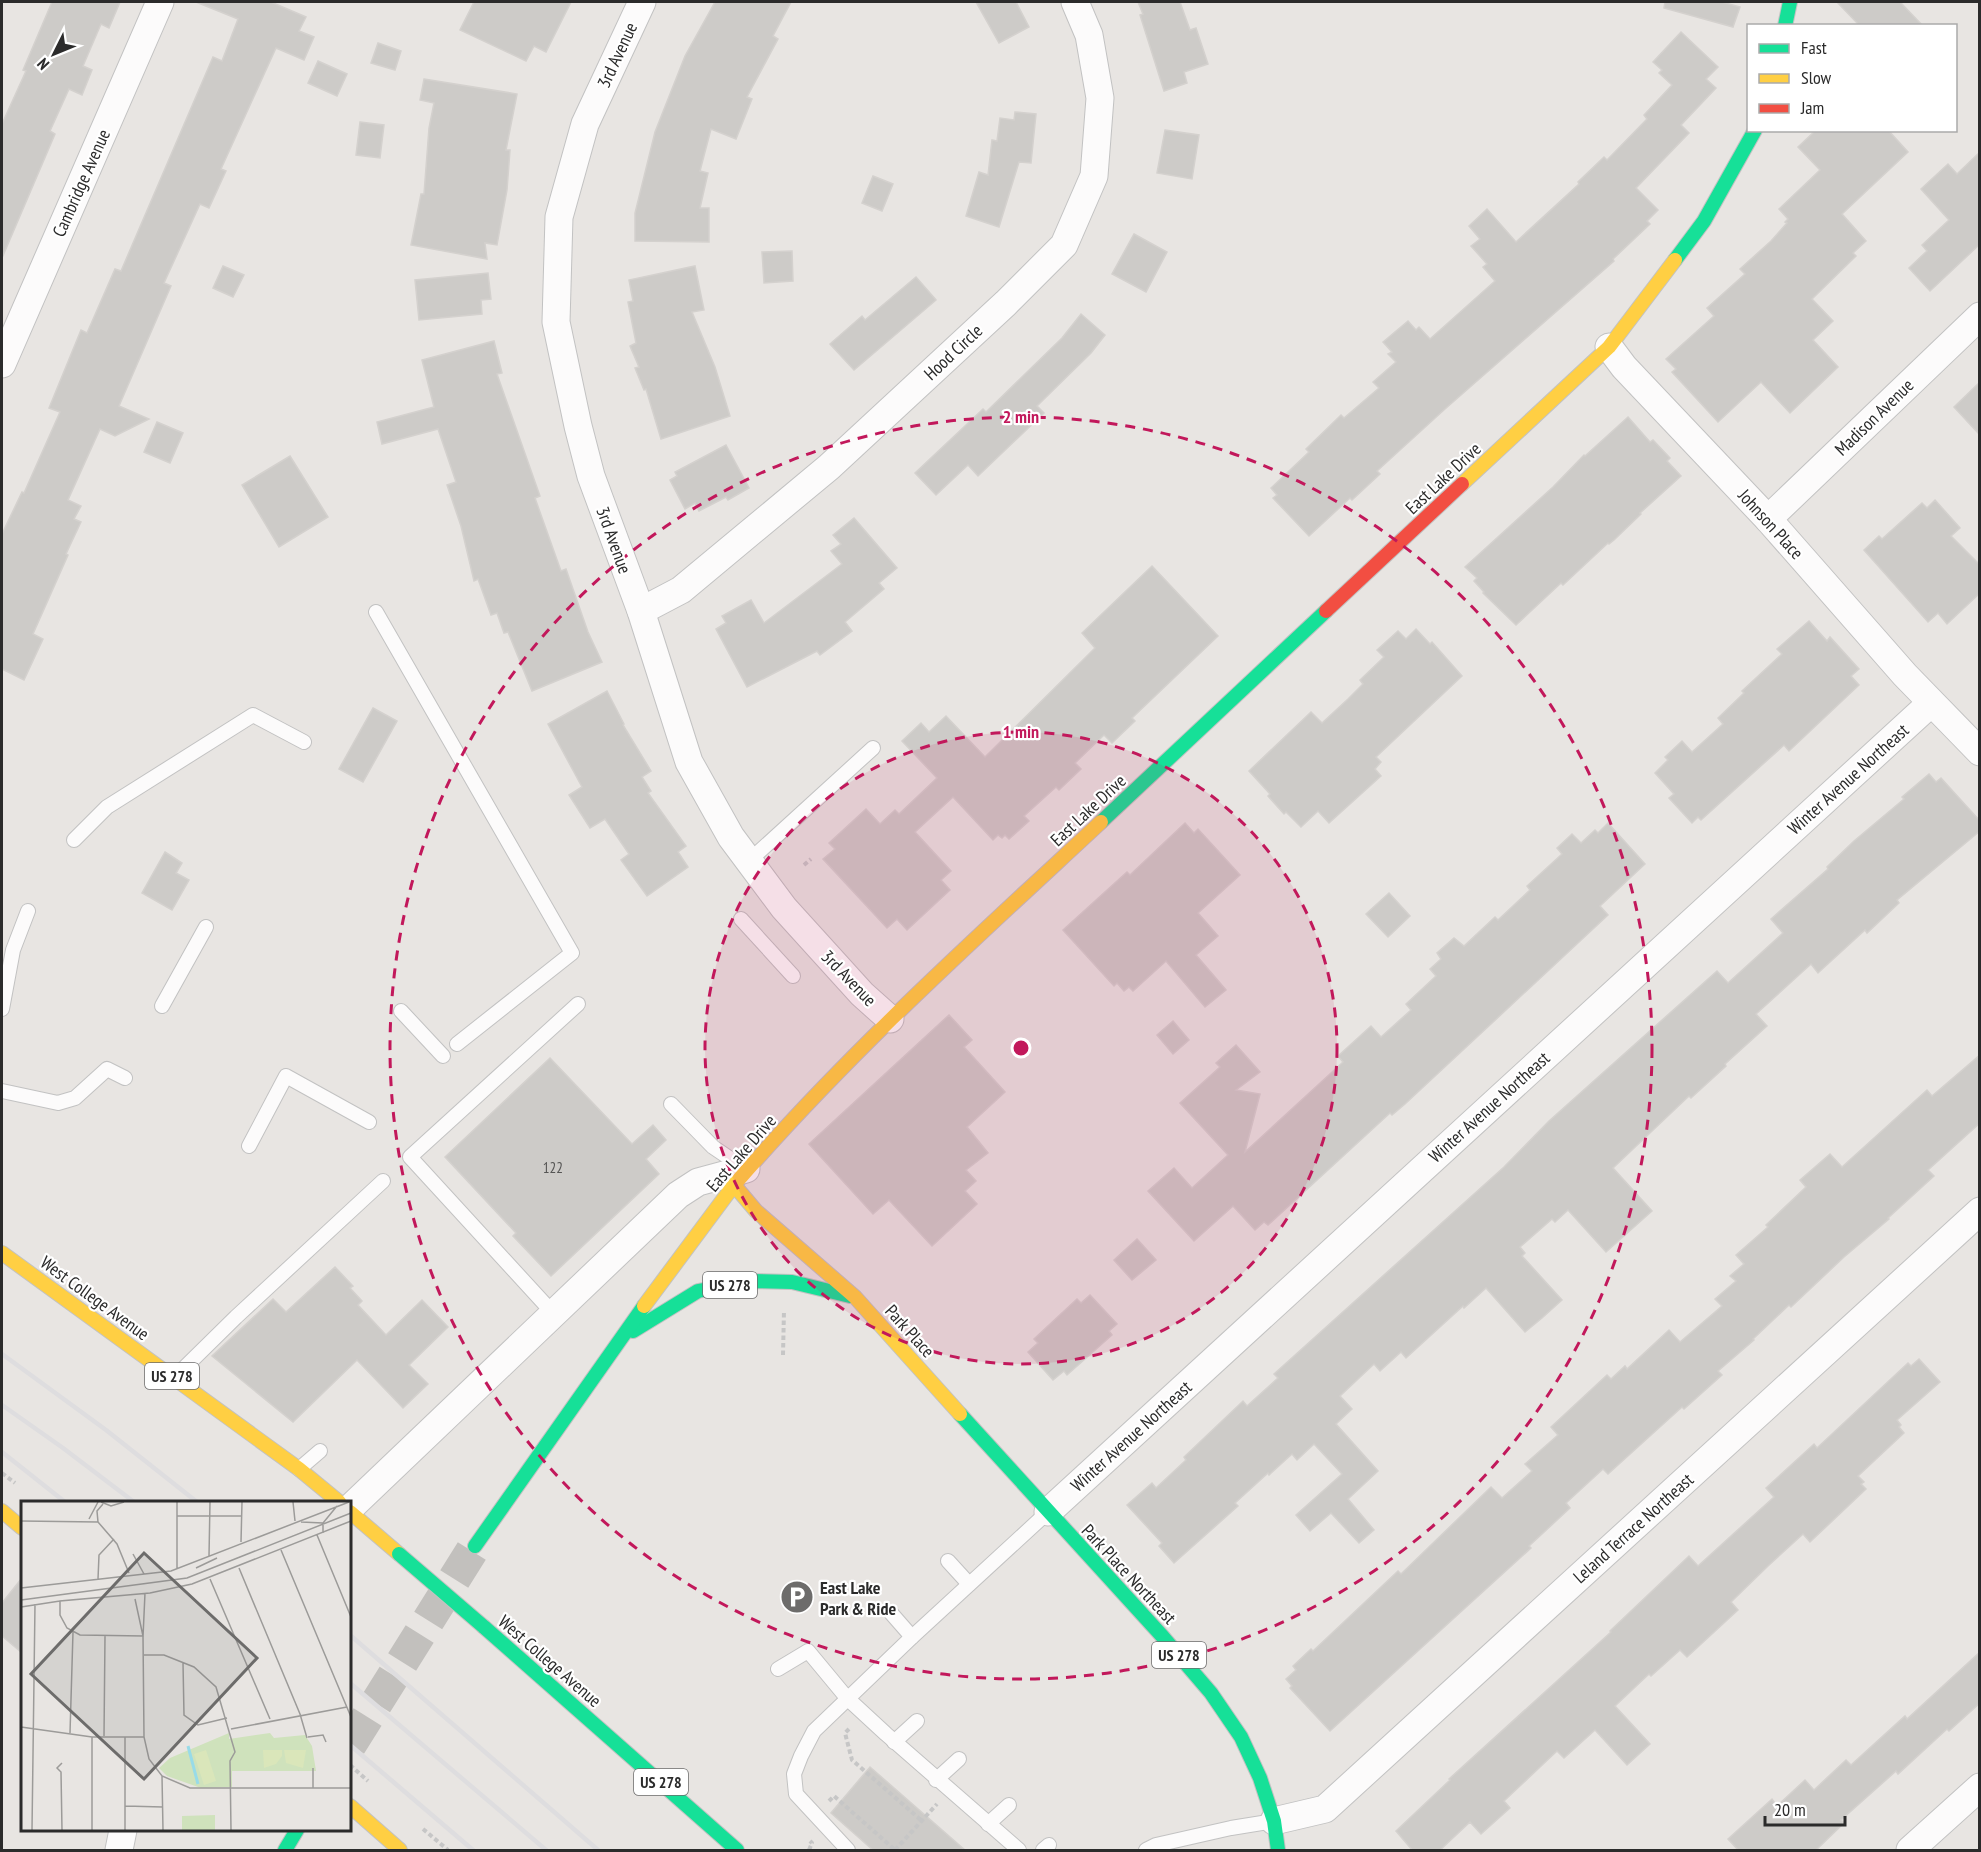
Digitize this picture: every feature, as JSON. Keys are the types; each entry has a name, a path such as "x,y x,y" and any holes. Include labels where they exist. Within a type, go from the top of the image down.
{"main road":[{"path":"1785,24 1790,2"},
{"name":"East Lake Drive","path":"475,1545 618,1341 740,1177 890,1019 1610,347 1704,221 1754,132"},
{"name":"Park Place","path":"740,1177 756,1211 855,1297 1048,1512"},
{"name":"West College Avenue","path":"2,1253 299,1469 337,1501"},
{"name":"US 278","path":"618,1341 698,1292 750,1281 792,1282 855,1297"},
{"path":"2,1511 21,1527"},
{"name":"West College Avenue","path":"351,1511 737,1851"},
{"name":"Park Place Northeast","path":"1048,1512 1164,1637 1211,1693 1241,1737 1260,1778 1274,1821 1278,1851"},
{"path":"351,1807 400,1851"},
{"path":"285,1851 296,1831"}],"street":[{"name":"Cambridge Avenue","path":"2,364 160,2"},
{"name":"3rd Avenue","path":"642,2 585,124 560,217 556,322 591,476 641,611 689,762 731,837 784,908 862,994 890,1019"},
{"name":"Hood Circle","path":"641,611 681,590 829,466 1006,303 1064,245 1094,176 1100,98 1089,35 1075,2"},
{"name":"Madison Avenue","path":"1768,519 1980,316"},
{"name":"Johnson Place","path":"1610,347 1624,367 1768,519 1931,703 1980,752"},
{"name":"Winter Avenue Northeast","path":"1048,1512 1931,703"},
{"path":"351,1509 678,1195 699,1182 740,1177"},
{"name":"Leland Terrace Northeast","path":"1274,1821 1325,1809 1980,1211"},
{"path":"1910,1851 1980,1787"},
{"path":"119,1851 123,1831"}],"lane":[{"path":"376,612 572,952 458,1044"},
{"path":"74,840 107,807 253,715 303,742"},
{"path":"748,861 873,748"},
{"path":"2,1009 13,950 28,911"},
{"path":"741,919 793,976"},
{"path":"162,1006 206,927"},
{"path":"553,1313 410,1158 578,1004"},
{"path":"401,1011 443,1056"},
{"path":"2,1091 58,1102 75,1098 107,1069 125,1078"},
{"path":"249,1146 286,1076 369,1122"},
{"path":"671,1104 740,1177"},
{"path":"174,1378 236,1317 383,1181"},
{"path":"299,1469 320,1451"},
{"path":"848,1851 796,1794 794,1774 814,1731 1048,1512"},
{"path":"948,1561 969,1584"},
{"path":"891,1613 912,1637"},
{"path":"778,1669 808,1651 848,1698 894,1742 1019,1851"},
{"path":"894,1742 917,1721"},
{"path":"936,1780 959,1759"},
{"path":"988,1824 1009,1805"},
{"path":"1146,1851 1156,1845 1274,1821"}],"path":[{"path":"804,865 811,859"},
{"path":"783,1320 783,1354"},
{"path":"849,1729 845,1733 852,1760 922,1821"},
{"path":"351,1766 370,1783"},
{"path":"829,1801 834,1796 895,1851 949,1790"},
{"path":"809,1851 812,1843 810,1841"}],"building":[{"path":"52,2 120,2 109,28 101,24 83,66 92,70 82,95 69,89 50,131 55,134 2,258 2,124 26,71 23,70"},
{"path":"196,2 271,2 306,17 299,31 314,37 304,60 276,48 221,169 226,171 209,208 200,204 164,283 171,286 119,406 149,419 115,436 100,429 68,500 81,506 74,519 81,522 33,634 43,639 24,680 2,669 2,534 22,492 24,493 60,412 49,408 81,330 87,333 115,269 121,271 213,57 222,61 238,19"},
{"path":"474,2 571,2 546,52 534,46 526,61 460,30"},
{"path":"715,2 791,2 773,36 778,39 747,97 752,99 736,139 711,129 700,171 708,173 700,208 709,208 709,242 635,241 635,213 655,132 685,56"},
{"path":"976,2 1016,2 1029,27 999,43"},
{"path":"1138,2 1180,2 1190,30 1196,28 1208,64 1184,72 1187,83 1164,91"},
{"path":"1665,2 1722,2 1740,7 1733,27 1664,8"},
{"path":"1837,2 1900,2 1921,24 1858,24"},
{"path":"1681,32 1718,67 1706,79 1716,88 1681,125 1689,133 1636,188 1658,210 1647,221 1650,224 1613,259 1614,261 1445,409 1377,471 1380,474 1309,536 1273,498 1277,495 1271,488 1309,452 1306,449 1341,415 1344,418 1379,388 1373,382 1396,362 1388,354 1392,352 1383,342 1408,321 1416,330 1419,327 1430,339 1495,281 1483,267 1487,264 1471,246 1480,239 1469,226 1487,209 1516,242 1579,184 1578,182 1604,157 1607,160 1647,119 1644,115 1672,85 1659,73 1662,70 1653,62"},
{"path":"378,43 401,51 395,70 371,63"},
{"path":"318,61 347,74 337,96 308,83"},
{"path":"424,79 517,94 506,150 510,150 507,190 497,245 485,243 487,259 411,245 421,194 424,194 429,128 434,103 420,100"},
{"path":"1015,112 1036,114 1031,163 1019,162 999,227 966,216 979,172 988,175 992,140 997,141 1000,118 1014,120"},
{"path":"360,122 384,125 380,158 356,155"},
{"path":"1165,130 1199,135 1192,179 1157,173"},
{"path":"1814,132 1890,132 1908,152 1842,214 1866,241 1853,253 1856,256 1812,299 1833,321 1813,340 1838,367 1790,413 1761,382 1718,422 1672,372 1676,369 1666,359 1714,316 1707,308 1745,274 1740,269 1787,223 1785,222 1788,219 1779,209 1820,170 1798,147"},
{"path":"1980,152 1980,244 1930,291 1909,268 1927,251 1922,245 1949,220 1921,189 1948,164 1957,174"},
{"path":"873,176 893,184 882,211 862,203"},
{"path":"1134,234 1167,252 1146,292 1112,274"},
{"path":"792,251 793,281 764,283 762,252"},
{"path":"223,266 244,275 233,297 213,288"},
{"path":"695,266 704,310 692,312 715,367 730,416 661,439 646,389 644,390 635,368 639,367 630,346 636,343 628,302 633,301 629,280"},
{"path":"488,273 491,299 481,300 482,314 419,320 415,280"},
{"path":"916,277 936,300 854,370 830,344 862,316 865,320"},
{"path":"1081,314 1105,335 1091,353 1037,406 1044,413 978,476 968,465 936,495 915,473 983,409 986,412 1062,338"},
{"path":"494,341 502,373 497,374 540,496 535,498 561,571 566,569 588,632 602,662 532,691 508,632 504,633 497,613 491,615 478,579 474,581 461,526 447,485 456,482 438,429 382,444 377,422 434,407 422,360"},
{"path":"1980,382 1980,435 1954,407"},
{"path":"1628,417 1650,442 1653,440 1670,458 1667,461 1681,476 1614,540 1563,585 1561,583 1516,625 1483,593 1474,581 1477,578 1465,567 1553,487 1584,455"},
{"path":"157,422 183,433 170,463 144,452"},
{"path":"726,445 749,488 728,500 726,497 699,511 695,503 685,509 670,480 677,476 675,472"},
{"path":"290,456 328,517 279,547 242,485"},
{"path":"1935,500 1960,528 1951,536 1980,565 1980,593 1947,624 1938,613 1928,622 1864,550 1879,536 1882,539 1922,503 1927,508"},
{"path":"854,518 897,568 879,583 884,589 845,622 852,631 820,655 817,651 747,687 716,629 726,623 722,616 751,600 764,623 842,564 831,551 841,544 833,535"},
{"path":"1152,566 1218,636 1132,718 1135,721 1112,743 1104,735 1075,763 1081,769 1059,790 1056,787 1024,816 1029,821 1009,839 1005,835 1002,838 998,835 993,840 953,797 915,832 951,871 941,880 950,890 907,930 897,919 887,928 823,859 835,849 829,843 866,809 880,824 895,810 899,814 937,778 902,741 921,723 929,732 946,716 985,757 1095,648 1082,633"},
{"path":"1809,621 1827,641 1830,637 1859,669 1851,676 1859,685 1789,751 1784,745 1701,820 1698,817 1692,823 1669,798 1674,794 1655,773 1668,760 1665,757 1682,741 1692,752 1723,724 1718,718 1744,693 1742,691 1782,654 1777,649"},
{"path":"1416,629 1430,644 1432,642 1462,676 1376,757 1381,762 1375,769 1381,776 1329,823 1318,811 1301,827 1286,812 1284,814 1249,771 1311,712 1322,723 1363,684 1360,680 1384,657 1377,650 1398,631 1406,639"},
{"path":"607,691 623,725 651,771 642,777 651,791 648,793 686,846 678,852 688,867 647,896 621,860 629,854 605,819 590,828 569,795 582,787 548,724"},
{"path":"373,708 397,721 363,782 339,769"},
{"path":"1929,774 1936,782 1941,778 1980,821 1980,831 1897,900 1899,903 1867,933 1865,930 1818,973 1811,964 1756,1014 1767,1026 1613,1168 1652,1211 1606,1252 1568,1210 1555,1222 1552,1219 1520,1247 1525,1253 1522,1256 1562,1300 1542,1318 1525,1332 1486,1288 1406,1358 1401,1352 1380,1371 1374,1364 1340,1396 1352,1409 1336,1424 1378,1471 1348,1499 1374,1530 1359,1543 1331,1513 1310,1531 1296,1515 1342,1474 1314,1444 1297,1460 1292,1454 1269,1475 1268,1473 1235,1503 1238,1506 1174,1563 1159,1546 1162,1543 1127,1505 1152,1483 1156,1488 1186,1460 1184,1457 1243,1401 1247,1406 1278,1378 1274,1374 1504,1167 1549,1121 1717,971 1728,983 1783,933 1771,919"},
{"path":"1185,823 1194,833 1198,829 1240,875 1198,913 1218,936 1196,955 1226,990 1205,1007 1166,961 1133,991 1129,987 1124,991 1117,983 1114,986 1063,930 1127,872 1130,875"},
{"path":"1608,823 1645,864 1600,906 1608,915 1405,1104 1392,1115 1390,1113 1268,1225 1264,1222 1255,1230 1233,1206 1194,1241 1148,1191 1174,1168 1192,1188 1228,1155 1180,1103 1220,1067 1216,1063 1236,1045 1260,1072 1236,1090 1260,1094 1245,1152 1343,1062 1338,1056 1371,1026 1381,1037 1411,1010 1406,1004 1436,976 1430,969 1441,959 1437,953 1454,938 1464,946 1495,917 1498,920 1530,890 1527,886 1562,854 1557,848 1572,834 1581,843 1595,830 1598,833"},
{"path":"165,852 182,863 176,873 189,880 172,910 142,893"},
{"path":"1389,893 1410,916 1388,937 1366,914"},
{"path":"949,1015 972,1040 964,1047 1005,1092 967,1127 988,1153 966,1170 976,1181 965,1191 977,1204 932,1246 889,1200 873,1214 809,1144"},
{"path":"1173,1021 1189,1040 1173,1054 1157,1035"},
{"path":"1980,1055 1980,1123 1928,1170 1934,1176 1718,1371 1722,1375 1684,1409 1682,1407 1608,1474 1603,1469 1566,1503 1570,1508 1529,1546 1531,1548 1330,1731 1290,1688 1292,1686 1286,1679 1296,1670 1293,1666 1311,1649 1313,1651 1398,1571 1401,1574 1491,1487 1502,1498 1532,1471 1525,1464 1558,1435 1551,1427 1607,1375 1611,1379 1625,1366 1627,1369 1669,1330 1680,1342 1722,1306 1715,1299 1736,1281 1730,1276 1744,1264 1736,1255 1768,1227 1766,1225 1806,1187 1800,1180 1830,1154 1842,1167 1927,1090 1932,1096"},
{"path":"550,1058 632,1144 653,1125 666,1140 646,1159 659,1174 551,1276 513,1236 516,1233 445,1157"},
{"path":"1137,1239 1156,1260 1132,1280 1114,1260"},
{"path":"335,1267 353,1286 350,1288 362,1301 358,1305 386,1335 422,1300 448,1327 409,1365 428,1384 403,1408 357,1360 293,1422 212,1356 273,1299 286,1312"},
{"path":"1090,1295 1117,1324 1109,1331 1112,1335 1067,1375 1064,1371 1053,1380 1028,1352 1038,1343 1034,1339 1077,1299 1081,1303"},
{"path":"1919,1359 1940,1382 1897,1420 1904,1433 1858,1476 1864,1482 1861,1484 1866,1489 1810,1542 1803,1534 1768,1566 1731,1602 1738,1610 1687,1657 1680,1650 1651,1676 1649,1674 1615,1706 1650,1744 1627,1765 1595,1730 1564,1758 1557,1751 1504,1801 1510,1808 1481,1834 1470,1822 1439,1851 1413,1851 1396,1831 1449,1779 1611,1632 1689,1556 1698,1566 1774,1497 1766,1488 1814,1444 1817,1448 1908,1363 1911,1366"},
{"path":"21,1579 21,1652 2,1636 2,1603"},
{"path":"1980,1652 1980,1703 1949,1731 1947,1729 1898,1774 1896,1771 1841,1820 1844,1823 1815,1851 1739,1851 1728,1839 1772,1799 1777,1806 1805,1780 1814,1790 1846,1760 1851,1765 1905,1716 1907,1719"},
{"path":"870,1767 966,1851 874,1851 831,1813"}],"tunnel":[{"path":"351,1743 475,1546"}],"railway":[{"path":"2,1354 106,1430 196,1501"},
{"path":"2,1405 133,1501"},
{"path":"2,1452 64,1501"},
{"path":"351,1636 598,1850"},
{"path":"351,1684 546,1850"},
{"path":"351,1746 473,1850"}],"traffic: fast":[{"path":"1785,24 1790,2"},
{"path":"1675,260 1704,221 1754,132"},
{"path":"1101,822 1326,611"},
{"path":"633,1331 698,1291 750,1281 792,1282 850,1296"},
{"path":"475,1546 644,1306"},
{"path":"960,1414 1211,1693 1241,1737 1260,1778 1274,1821 1278,1850"},
{"path":"399,1554 484,1627"},
{"path":"484,1627 737,1850"},
{"path":"285,1850 296,1831"}],"traffic: slow":[{"path":"1462,484 1609,347 1675,260"},
{"path":"734,1185 821,1089 867,1043 1101,822"},
{"path":"644,1306 734,1185 756,1211 855,1297 960,1414"},
{"path":"2,1253 299,1469 338,1501"},
{"path":"2,1511 21,1527"},
{"path":"351,1513 399,1554"},
{"path":"351,1807 400,1850"}],"traffic: jam":[{"path":"1326,611 1462,484"}],"place":[{"name":"East Lake Park & Ride","path":"797,1597"}]}
